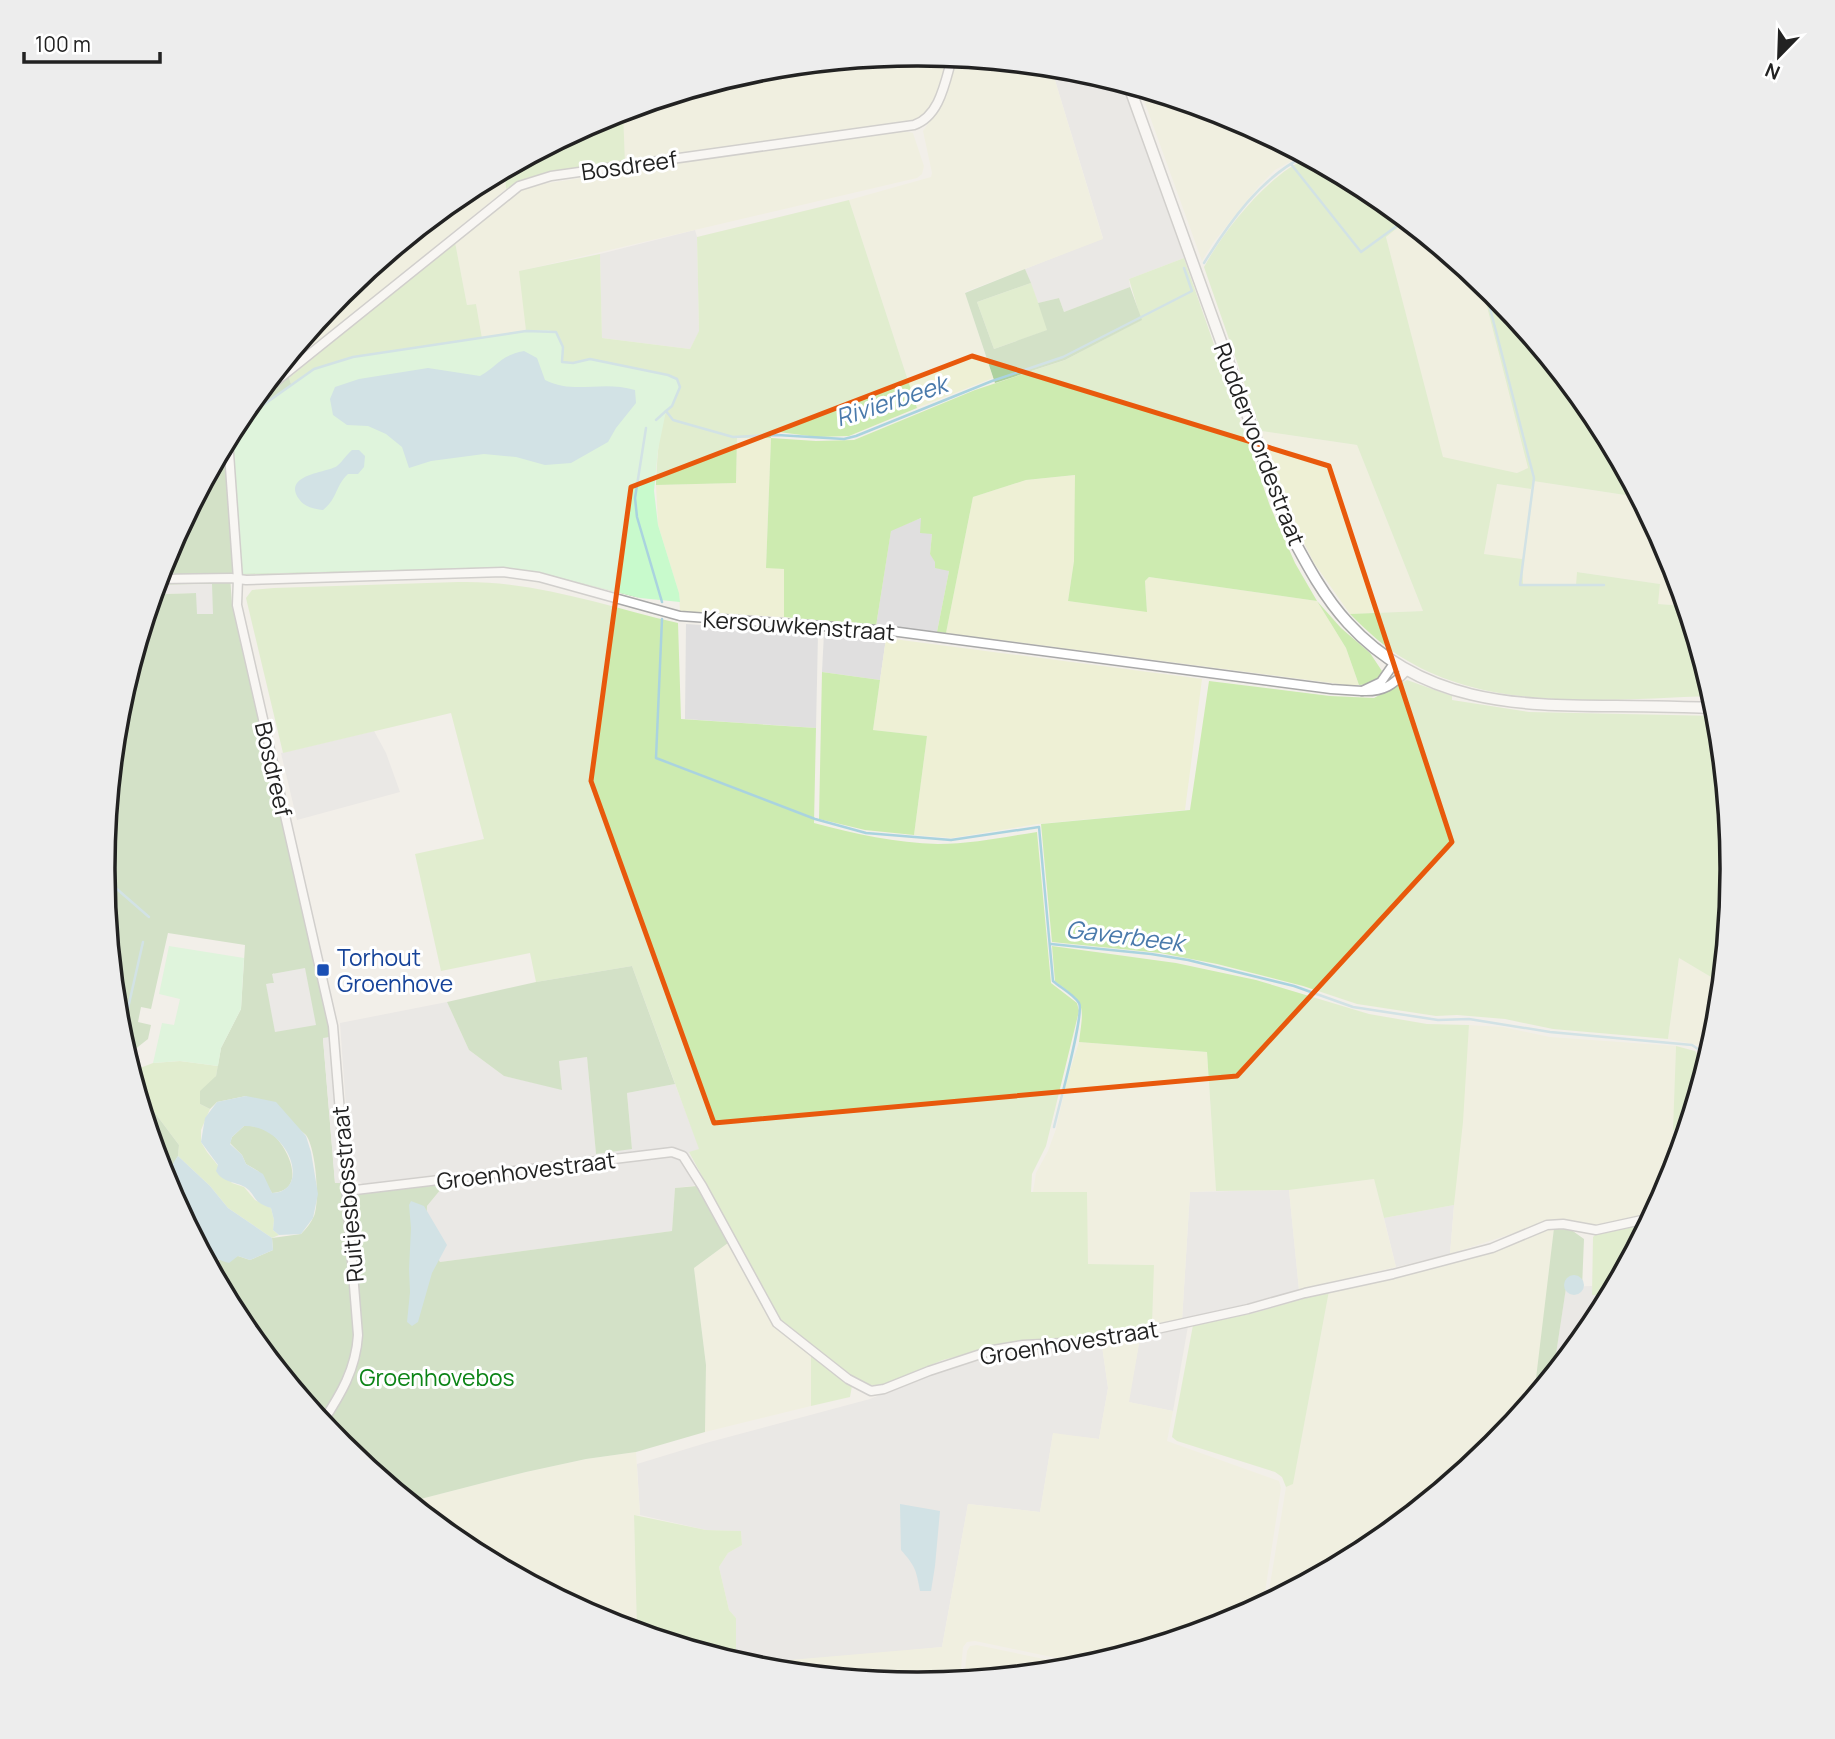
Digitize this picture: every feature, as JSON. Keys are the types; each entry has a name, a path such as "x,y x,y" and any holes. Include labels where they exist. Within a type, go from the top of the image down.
{"street":[{"name":"Bosdreef","path":"287,372 519,186 551,176 914,125 926,120 934,109 949,67"},
{"name":"Ruddervoordestraat","path":"1133,96 1290,534 1327,596 1349,624 1407,670 1437,685 1490,699 1541,706 1704,708"},
{"name":"Bosdreef","path":"229,456 238,579 237,605 318,958"},
{"name":"Kersouwkenstraat","path":"238,579 460,572 520,574 680,616 891,631 1331,689 1377,692 1389,688 1407,670"},
{"path":"169,579 238,579"},
{"path":"1362,691 1381,682 1395,662"},
{"name":"Ruitjesbosstraat","path":"318,958 334,1026 358,1335 354,1367 328,1414"},
{"name":"Groenhovestraat","path":"347,1191 672,1152 683,1156 777,1323 848,1379 871,1391 884,1389 993,1350 1023,1345 1102,1341 1248,1310 1305,1293 1492,1248 1548,1225 1563,1224 1596,1230 1640,1220"}],"highlighted area":[{"path":"972,356 1329,466 1452,842 1237,1076 714,1123 591,781 631,487"}],"shaded area":[{"path":"1055,79 1127,94 1184,258 1129,279 1130,287 1064,312 1059,298 1038,303 1025,269 1103,238"},
{"path":"695,230 699,332 690,349 602,338 600,254"},
{"path":"921,518 932,534 930,554 949,571 937,632 876,626 891,530"},
{"path":"212,584 213,614 197,614 196,593 164,594 167,585"},
{"path":"686,624 818,633 816,728 685,719"},
{"path":"824,633 886,638 880,680 822,672"},
{"path":"374,731 386,753 400,792 297,820 281,753"},
{"path":"305,968 316,1025 275,1032 266,984 274,983 272,974"},
{"path":"447,1002 469,1050 504,1076 562,1089 559,1061 587,1057 596,1154 632,1148 627,1093 675,1084 700,1149 689,1153 706,1184 675,1188 672,1231 440,1262 426,1238 427,1206 446,1183 443,1174 363,1184 351,1177 340,1023"},
{"path":"330,1037 342,1183 335,1183 323,1038"},
{"path":"1289,1190 1299,1290 1182,1321 1190,1192"},
{"path":"1454,1205 1450,1254 1396,1267 1384,1218"},
{"path":"1592,1286 1592,1295 1598,1295 1555,1357 1566,1287"},
{"path":"1188,1326 1173,1411 1128,1402 1140,1338"},
{"path":"1102,1346 1108,1388 1099,1439 1053,1434 1040,1512 968,1504 942,1647 783,1661 736,1651 736,1618 729,1610 719,1567 728,1553 742,1545 741,1531 706,1530 640,1515 637,1464 870,1399 949,1366 1033,1351"}],"green space":[{"path":"946,67 936,100 924,116 913,123 625,162 623,123 659,109 761,82 813,73 865,68"},
{"path":"952,67 1055,79 1103,239 965,292 993,378 917,408 849,200 931,177 923,131 935,113"},
{"path":"1144,100 1225,128 1293,160 1275,170 1259,186 1213,243 1202,261"},
{"path":"623,123 625,162 527,179 506,189 506,181 516,174 562,149"},
{"path":"904,131 913,133 924,166 922,174 917,178 520,271 526,331 482,338 476,304 467,305 455,242 513,194 529,186"},
{"path":"1298,163 1319,174 1399,227 1386,237 1443,457 1517,473 1528,468 1486,303 1555,381 1585,423 1628,495 1533,481 1531,489 1497,484 1484,554 1522,559 1523,584 1576,585 1577,572 1660,584 1658,604 1676,605 1701,696 1556,699 1479,689 1442,678 1408,661 1378,640 1350,614 1423,611 1357,445 1261,431 1204,267 1248,205"},
{"path":"506,181 506,189 301,355 350,302 429,232"},
{"path":"849,200 917,408 849,436 817,437 771,431 771,438 737,438 736,483 656,485 661,427 680,387 677,379 590,359 573,363 562,362 560,338 548,330 526,331 519,271 600,254 602,338 690,349 699,331 697,237"},
{"path":"1399,227 1447,266 1486,303 1528,469 1517,473 1443,458 1386,237"},
{"path":"455,242 467,305 476,304 482,338 353,357 314,369 292,387 289,378"},
{"path":"1184,258 1270,506 1295,563 1317,601 1149,577 1145,581 1147,612 1068,601 1074,561 1075,475 1026,480 973,497 946,633 937,632 949,571 935,568 930,554 932,534 920,533 921,518 891,531 876,626 784,617 784,569 766,568 771,438 854,440 975,390 1065,360 1141,320 1129,279"},
{"path":"1025,269 1031,283 977,302 994,349 1047,330 1038,303 1059,298 1064,312 1130,287 1142,320 1065,360 995,383 965,293"},
{"path":"1031,283 1048,330 994,349 977,302"},
{"path":"526,331 556,332 563,347 562,362 573,363 590,359 677,379 680,387 672,406 666,411 658,450 654,491 658,525 680,602 640,598 542,573 503,567 241,574 233,451 262,406 314,369 353,357"},
{"path":"289,370 292,387 261,408"},
{"path":"1261,431 1357,445 1423,611 1350,614 1314,563 1301,537"},
{"name":"Groenhovebos","path":"245,432 373,506 640,598 542,573 503,567 230,575 232,605 329,1027 330,1037 323,1039 335,1183 342,1183 343,1194 446,1183 427,1206 426,1238 440,1262 672,1231 675,1188 697,1186 728,1243 694,1268 706,1365 705,1432 636,1452 526,1472 420,1499 350,1437 314,1399 280,1358 222,1271 213,1254 218,1260 238,1256 250,1260 273,1250 272,1238 301,1234 308,1226 314,1216 317,1199 312,1151 302,1131 246,1096 217,1102 210,1109 200,1104 200,1091 216,1076 221,1048 241,1009 245,945 168,933 151,1009 141,1007 138,1022 151,1025 148,1039 135,1049 121,974 114,870 121,765 130,713 157,611 164,594 196,593 212,584 167,585 197,514","holes":["273,973 315,1025 267,984 274,983"]},
{"path":"737,438 771,438 766,567 784,569 784,617 680,612 679,593 658,525 656,485 736,483"},
{"path":"1076,475 1074,561 1068,601 1147,611 1145,581 1149,577 1317,601 1346,648 1359,685 946,633 973,497 1026,480"},
{"path":"1533,481 1628,495 1676,605 1657,604 1659,584 1578,572 1577,585 1522,584 1484,554 1496,484 1531,489"},
{"path":"486,582 542,590 678,623 681,719 816,728 814,823 876,837 938,844 975,842 1037,832 1051,983 1077,1003 1079,1011 1046,1146 1032,1174 1031,1192 1087,1192 1088,1264 1154,1265 1152,1326 1098,1337 1013,1342 943,1360 881,1385 863,1384 792,1331 774,1310 689,1152 699,1149 632,966 536,982 530,953 441,971 415,854 484,839 451,713 283,753 246,598 252,590 274,588"},
{"path":"1317,601 1341,628 1370,653 1382,671 1376,680 1359,685 1346,648"},
{"path":"886,638 1202,679 1185,810 1038,824 952,838 914,835 927,736 873,730"},
{"path":"822,672 880,680 873,730 927,736 914,835 865,830 819,819"},
{"path":"1407,680 1452,696 1452,700 1529,712 1705,716 1719,817 1719,922 1714,974 1713,978 1679,958 1668,1039 1553,1029 1505,1019 1436,1016 1357,1004 1303,986 1217,964 1160,953 1052,942 1041,824 1190,810 1209,681 1330,696 1374,698"},
{"path":"169,946 244,958 241,1009 221,1048 218,1066 180,1061 153,1063 162,1023 174,1025 180,999 159,994"},
{"path":"1052,946 1176,963 1256,980 1369,1014 1427,1024 1469,1025 1454,1205 1384,1218 1374,1179 1289,1190 1216,1191 1207,1052 1079,1042 1082,1012 1073,995 1055,981"},
{"path":"1679,958 1713,978 1700,1047 1668,1039"},
{"path":"632,966 675,1084 627,1093 632,1149 596,1154 587,1057 559,1061 562,1090 504,1076 469,1050 447,1002 536,982"},
{"path":"1469,1025 1503,1027 1550,1037 1676,1046 1673,1141 1642,1216 1598,1225 1553,1220 1450,1254"},
{"path":"1079,1042 1207,1052 1216,1191 1190,1192 1182,1321 1152,1326 1153,1265 1087,1264 1087,1192 1033,1192 1036,1173 1056,1129"},
{"path":"1676,1046 1695,1051 1698,1055 1678,1128 1673,1130"},
{"path":"180,1061 218,1066 216,1076 200,1104 210,1109 201,1130 201,1142 232,1183 244,1187 255,1200 271,1208 273,1230 279,1235 272,1238 228,1208 210,1186 178,1156 179,1145 151,1108 142,1077 140,1068 153,1063"},
{"name":"Groenhovebos","path":"151,1108 179,1145 178,1156 172,1166"},
{"path":"244,1126 267,1130 282,1145 291,1165 292,1175 290,1184 284,1190 272,1193 258,1171 246,1164 242,1155 230,1143 232,1137"},
{"path":"1374,1179 1396,1267 1299,1290 1289,1190"},
{"path":"1638,1225 1598,1295 1592,1295 1593,1237 1597,1233"},
{"path":"1554,1228 1538,1379 1485,1437 1406,1507 1319,1565 1269,1592 1286,1487 1293,1483 1329,1291 1474,1258"},
{"path":"1554,1228 1570,1229 1584,1239 1582,1288 1566,1288 1556,1357 1536,1381"},
{"path":"728,1243 768,1315 811,1352 811,1406 705,1432 706,1365 694,1268"},
{"path":"1329,1291 1293,1484 1286,1487 1282,1477 1275,1472 1177,1441 1172,1437 1193,1325 1254,1313"},
{"path":"1140,1338 1129,1402 1173,1411 1167,1441 1279,1481 1281,1488 1265,1594 1176,1630 1062,1659 975,1641 967,1642 963,1647 961,1671 865,1671 782,1661 942,1647 968,1504 1040,1512 1053,1433 1099,1439 1108,1388 1102,1346"},
{"path":"811,1352 852,1386 850,1397 811,1406"},
{"path":"636,1452 640,1515 634,1516 637,1621 562,1590 516,1565 471,1537 420,1499 526,1472"},
{"path":"634,1515 706,1530 741,1531 742,1545 728,1553 719,1567 729,1610 736,1618 736,1651 637,1621"},
{"path":"977,1645 1053,1661 965,1671 970,1646"}],"water":[{"path":"524,351 537,358 545,380 556,384 578,387 611,386 635,390 636,403 608,442 571,463 545,465 516,457 484,454 431,461 409,468 402,447 386,434 368,426 347,425 333,415 330,399 335,387 359,379 428,368 480,376 504,358"},
{"path":"352,450 359,450 365,456 364,467 358,474 348,474 328,506 320,510 301,502 295,491 296,484 301,479 337,466"},
{"path":"246,1096 276,1102 306,1136 318,1194 313,1218 301,1234 279,1235 273,1230 271,1208 257,1201 245,1187 225,1180 216,1171 218,1165 201,1142 205,1118 217,1102","holes":["244,1126 260,1129 284,1146 290,1159 293,1171 291,1182 284,1190 272,1193 263,1174 246,1164 242,1155 230,1144 232,1137"]},
{"path":"178,1156 210,1186 228,1208 272,1238 273,1250 250,1260 238,1256 229,1263 216,1258 197,1225 172,1166"},
{"path":"411,1201 424,1206 447,1245 432,1273 418,1322 412,1326 407,1322"},
{"path":"1574,1275 1581,1278 1584,1285 1581,1292 1574,1295 1567,1292 1564,1285 1567,1278"},
{"path":"900,1504 940,1511 931,1591 920,1591 914,1568 901,1550"}],"waterway":[{"name":"Rivierbeek","path":"1204,263 1247,202 1274,176 1296,161"},
{"path":"1291,164 1361,252 1397,226"},
{"name":"Rivierbeek","path":"262,406 314,369 353,357 526,331 556,332 563,347 562,362 573,363 590,359 677,379 680,387 672,406 666,411 673,420 733,437 777,435 844,439 992,381 1063,357 1192,291 1184,268"},
{"path":"1490,307 1534,478 1520,585 1604,585"},
{"name":"Gaverbeek","path":"656,420 666,411"},
{"name":"Gaverbeek","path":"646,428 635,498 637,517 662,602"},
{"name":"Gaverbeek","path":"662,619 656,758 815,819 866,833 951,840 1039,827 1053,981 1079,1003 1080,1010 1054,1127"},
{"path":"115,887 149,917"},
{"path":"127,1011 143,942"},
{"name":"Gaverbeek","path":"1051,944 1188,960 1294,986 1353,1007 1438,1020 1469,1019 1550,1032 1692,1045 1699,1050"}],"place":[{"name":"Torhout Groenhove","path":"323,970"}]}
